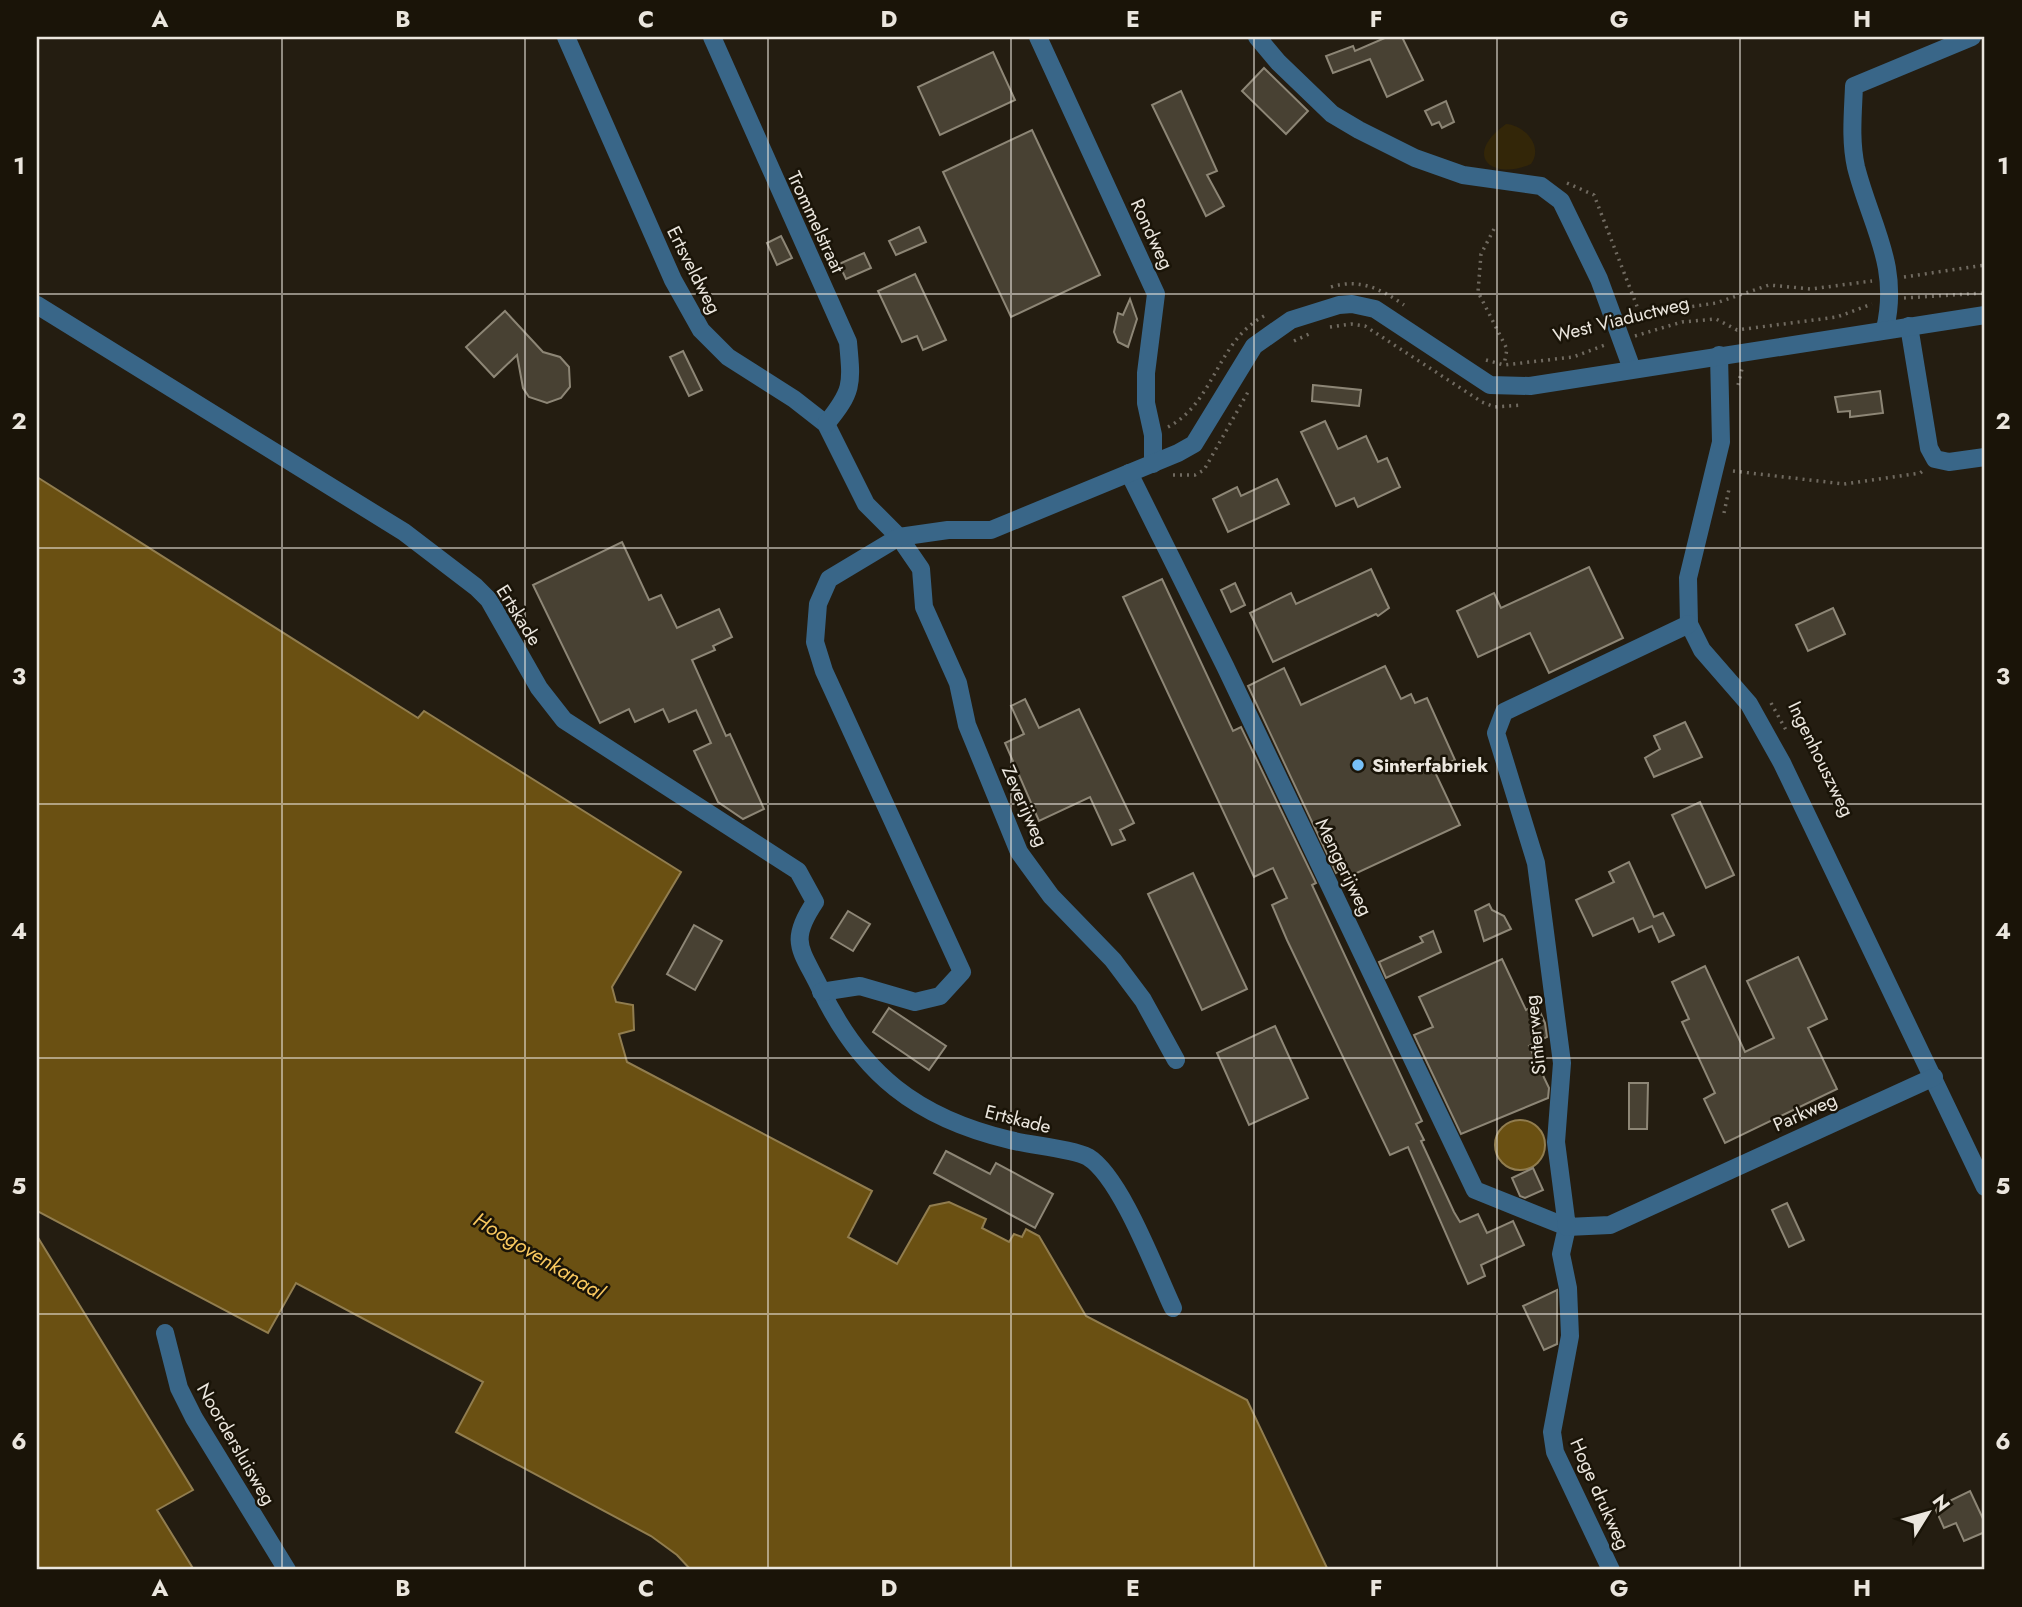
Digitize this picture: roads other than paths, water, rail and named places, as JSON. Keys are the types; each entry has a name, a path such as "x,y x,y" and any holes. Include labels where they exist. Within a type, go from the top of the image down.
{"street":[{"name":"Ertsveldweg","path":"566,37 673,280 701,330 728,358 794,399 825,424 866,503 899,537"},
{"name":"Trommelstraat","path":"712,37 848,342 851,373 847,398 825,424"},
{"name":"Rondweg","path":"1038,37 1156,294 1146,373 1146,403 1153,435 1153,464"},
{"path":"1257,37 1278,62 1332,114 1359,130 1415,158 1464,175 1541,186 1561,201 1599,279 1632,369"},
{"path":"1885,329 1892,300 1881,240 1853,152 1854,86 1972,37"},
{"path":"821,992 860,986 915,1002 940,996 962,972 824,671 815,642 818,604 829,579 899,537 948,530 991,530 1153,464 1194,444 1254,346 1291,320 1339,305 1352,303 1375,309 1490,385 1530,386 1985,315"},
{"name":"Ertskade","path":"37,305 404,533 476,587 489,600 539,688 564,720 799,871 815,902 803,920 797,942 837,1024 866,1063 893,1090 952,1124 1087,1157 1111,1179 1173,1308"},
{"path":"1909,326 1929,447 1936,459 1950,462 1985,457"},
{"name":"Ingenhouszweg","path":"1719,355 1721,442 1688,578 1689,624 1702,650 1749,704 1782,763 1985,1187"},
{"name":"Mengerijweg","path":"1129,473 1225,666 1475,1190 1567,1227"},
{"name":"Zeverijweg","path":"899,537 922,569 924,607 958,682 967,725 1019,852 1051,896 1113,960 1136,990 1176,1060"},
{"name":"Sinterweg","path":"1567,1227 1556,1142 1562,1063 1536,863 1496,733 1504,712 1689,624"},
{"name":"Parkweg","path":"1567,1227 1610,1225 1934,1077"},
{"name":"Hoge drukweg","path":"1567,1227 1561,1254 1568,1288 1570,1336 1552,1432 1555,1452 1611,1570"},
{"name":"Noordersluisweg","path":"165,1333 179,1388 194,1418 287,1570"}],"water":[{"name":"Hoogovenkanaal","path":"37,477 418,718 424,711 681,872 612,987 616,1002 633,1005 634,1030 619,1034 627,1062 872,1191 848,1237 897,1264 930,1206 949,1202 986,1219 982,1228 1009,1242 1014,1234 1022,1237 1026,1229 1039,1236 1086,1316 1247,1400 1328,1570 691,1570 677,1555 651,1536 456,1432 483,1382 296,1283 268,1333 37,1211"},
{"path":"1520,1120 1538,1127 1545,1145 1538,1163 1520,1170 1502,1163 1495,1145 1502,1127"},
{"path":"37,1236 193,1490 157,1510 194,1570 37,1570"}],"place":[{"name":"Sinterfabriek","path":"1358,765"}]}
